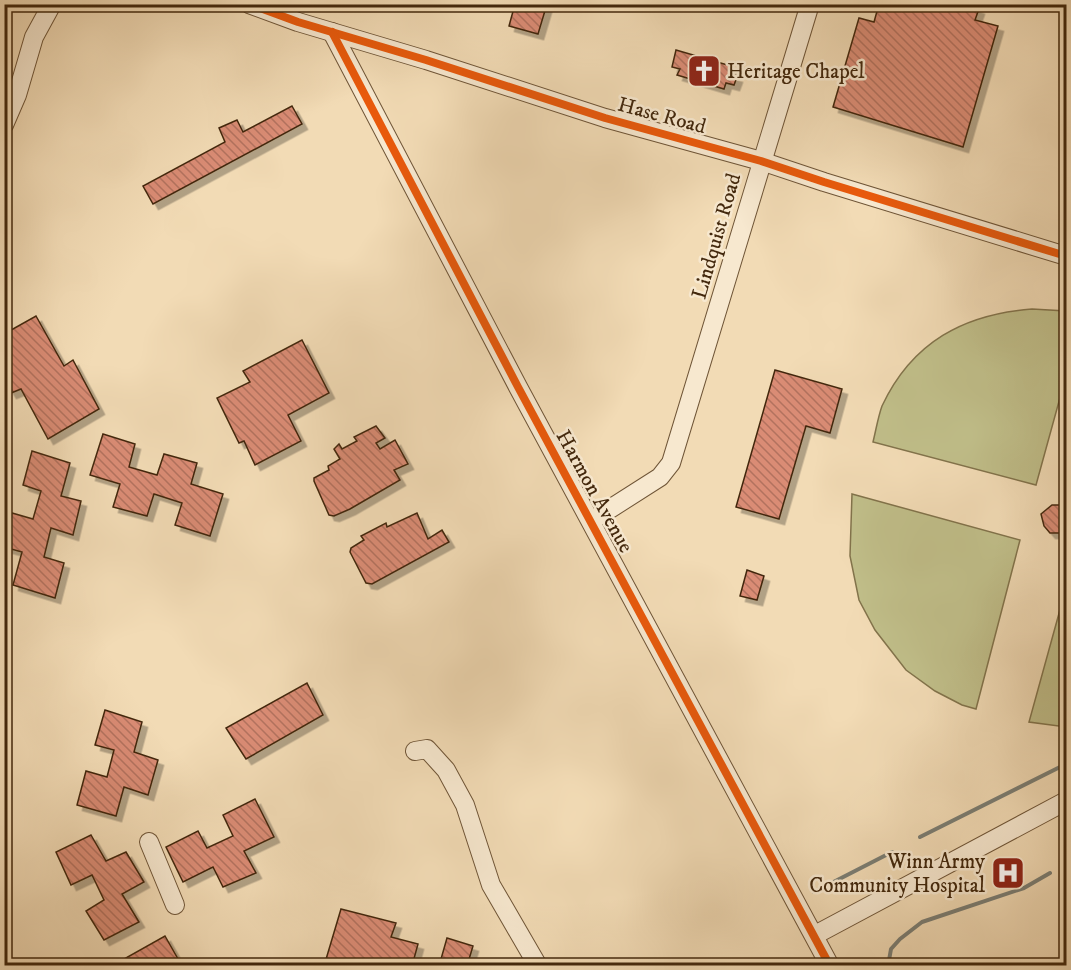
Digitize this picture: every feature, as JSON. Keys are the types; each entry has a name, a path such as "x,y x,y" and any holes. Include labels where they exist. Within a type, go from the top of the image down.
{"street":[{"path":"34,37 33,21 37,4"},
{"path":"4,125 17,95 34,37 52,4"},
{"name":"Hase Road","path":"249,4 604,118 761,161 1066,256"},
{"name":"Lindquist Road","path":"591,521 660,477 671,463 810,4"},
{"name":"Harmon Avenue","path":"332,32 513,377 830,966"},
{"path":"415,751 428,749 446,770 465,805 491,885 538,966"},
{"path":"814,935 1066,801"},
{"path":"149,842 175,905"}],"shaded area":[{"path":"1032,309 1066,311 1066,376 1036,485 873,442 882,406 894,384 925,349 943,335 984,317"},
{"path":"852,494 1020,540 976,709 962,705 935,691 906,670 875,630 859,600 850,556"},
{"path":"1066,588 1066,727 1029,722"}],"building":[{"path":"515,4 547,4 538,34 509,26"},
{"path":"879,4 966,4 979,9 975,20 998,26 963,147 833,107 859,18 874,22"},
{"path":"676,50 731,66 729,75 737,77 734,85 726,83 724,89 677,75 680,69 672,67"},
{"path":"292,106 302,124 153,204 143,186 225,142 219,128 237,120 243,132"},
{"path":"36,316 64,366 73,360 99,409 48,439 21,389 11,393 4,381 4,334"},
{"path":"302,340 329,393 288,415 301,441 255,465 244,441 239,443 217,398 250,382 243,371"},
{"path":"775,370 842,389 830,433 806,426 779,519 736,507"},
{"path":"376,426 385,438 376,443 380,449 395,440 408,464 394,470 400,480 350,509 334,516 329,515 314,478 329,470 328,466 340,459 334,449 339,444 342,449 357,441 354,437"},
{"path":"103,434 135,444 129,467 157,475 164,454 197,463 191,484 223,494 210,536 175,525 182,503 154,494 147,516 113,507 120,484 90,475"},
{"path":"32,451 70,463 61,496 81,501 73,535 51,528 44,557 64,563 55,598 13,585 22,552 4,547 4,538 12,513 33,519 41,491 23,485"},
{"path":"1052,505 1060,505 1066,509 1066,528 1063,533 1050,533 1044,526 1041,514"},
{"path":"417,513 428,539 442,530 449,542 372,584 366,583 350,552 351,548 364,540 361,536 386,523 387,527"},
{"path":"747,570 764,576 757,600 740,596"},
{"path":"307,683 323,715 246,759 226,728"},
{"path":"105,710 142,722 134,752 158,760 148,795 124,787 116,816 77,805 86,771 107,777 114,750 95,745"},
{"path":"255,799 274,837 244,851 256,873 223,887 213,867 183,882 166,847 198,831 207,848 233,836 223,815"},
{"path":"91,835 106,861 126,852 144,882 122,894 139,922 104,940 86,911 104,900 92,875 71,885 56,852"},
{"path":"341,909 396,923 391,937 418,944 412,966 324,966"},
{"path":"165,936 182,966 128,966 124,959"},
{"path":"447,938 473,946 467,966 439,966"}],"waterway":[{"path":"920,837 1066,764"},
{"path":"814,892 892,852"},
{"path":"888,966 891,949 922,922 1024,888 1050,873"}],"cycle path":[{"path":"249,4 298,22 426,60 605,118 761,161 1066,256"},
{"path":"332,32 518,387 830,966"}],"place":[{"name":"Heritage Chapel","path":"704,71"},
{"name":"Winn Army Community Hospital","path":"1008,873"}]}
